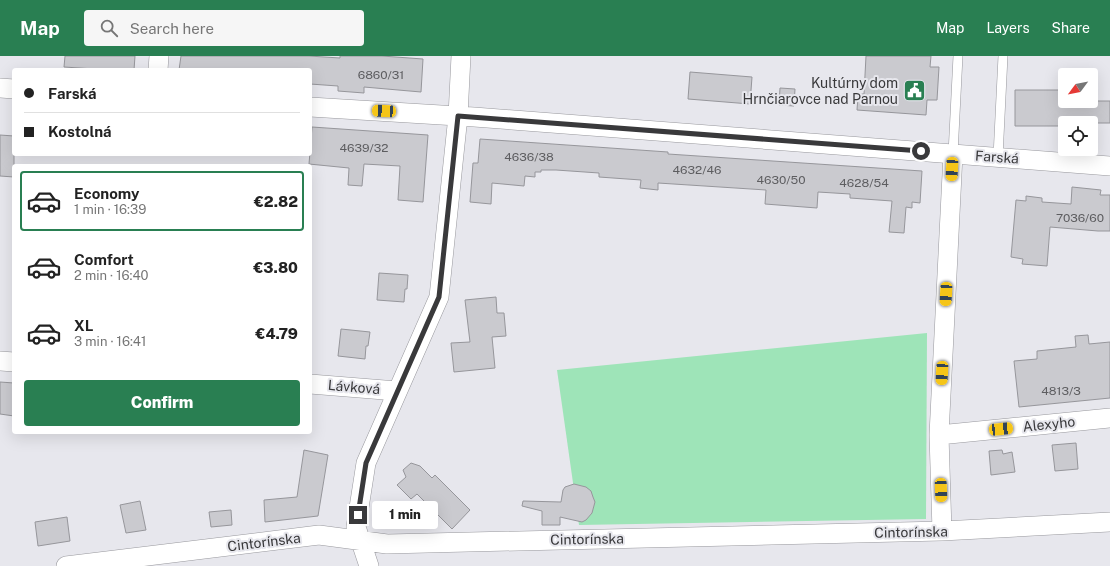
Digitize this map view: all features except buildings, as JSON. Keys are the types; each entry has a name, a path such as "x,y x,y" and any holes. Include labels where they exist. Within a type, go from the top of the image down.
{"street":[{"path":"158,68 159,56"},
{"path":"369,566 356,528 366,463 439,297 458,116 461,56"},
{"path":"0,88 12,88"},
{"name":"Farská","path":"312,107 458,116 1110,166"},
{"path":"942,531 939,435 953,154"},
{"path":"0,361 12,362"},
{"name":"Lávková","path":"312,384 397,391"},
{"name":"Alexyho","path":"939,435 1110,418"},
{"name":"Cintorínska","path":"66,566 319,535 387,544 942,531 1110,522"}],"lane":[{"path":"953,154 958,56"},
{"path":"998,157 1003,56"}],"green space":[{"path":"927,333 926,519 579,525 557,370"}],"place":[{"name":"Kultúrny dom Hrnčiarovce nad Parnou","path":"914,91"}],"route":[{"path":"358,515 366,463 439,297 458,116 921,151"}]}
